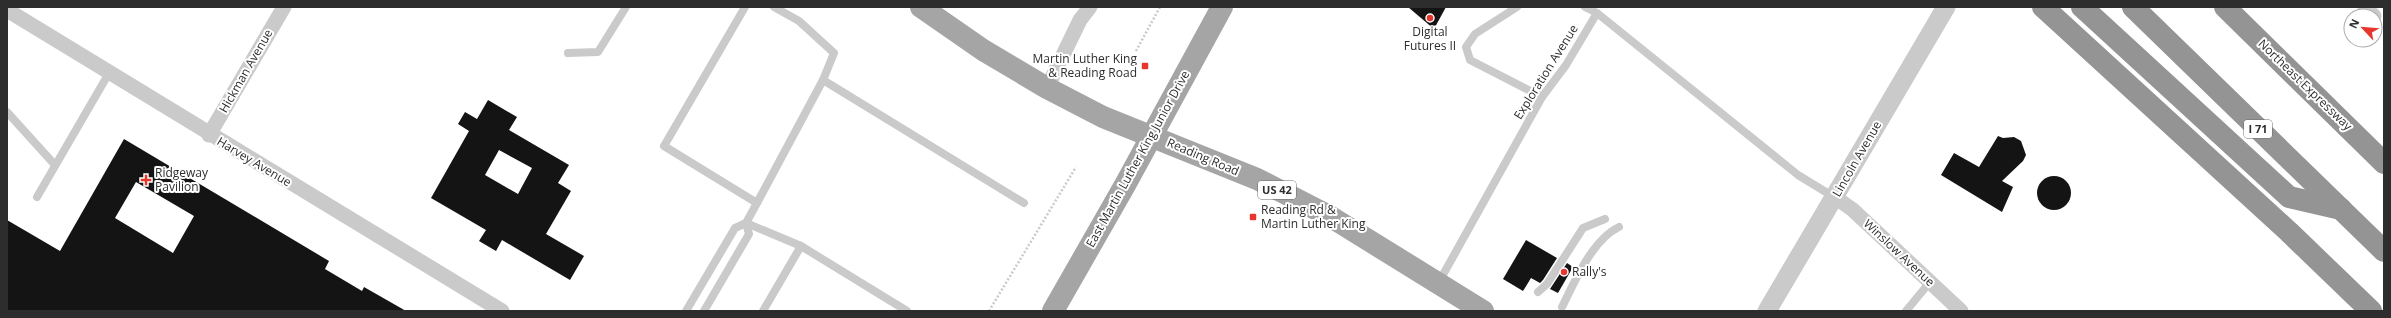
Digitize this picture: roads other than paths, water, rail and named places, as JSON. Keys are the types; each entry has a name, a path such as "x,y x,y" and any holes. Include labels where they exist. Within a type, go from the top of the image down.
{"highway":[{"path":"2042,7 2289,232 2371,311"},
{"path":"2082,7 2289,197 2342,209"},
{"name":"I 71","path":"2133,7 2384,251"},
{"name":"Northeast Expressway","path":"2225,7 2384,163"}],"main road":[{"name":"Reading Road","path":"921,7 983,50 1047,88 1103,116 1257,179 1331,217 1483,311"},
{"name":"East Martin Luther King Junior Drive","path":"1053,311 1222,7"}],"street":[{"name":"Hickman Avenue","path":"209,135 284,7"},
{"path":"1047,88 1080,20 1090,7"},
{"name":"Lincoln Avenue","path":"1767,311 1946,7"},
{"name":"Harvey Avenue","path":"7,10 209,135 502,311"},
{"name":"Winslow Avenue","path":"1835,197 1853,210 1961,311"}],"lane":[{"path":"568,53 598,52 626,7"},
{"path":"745,7 664,146 757,203"},
{"path":"686,311 735,228 746,223 822,80 834,53 798,21 774,7"},
{"path":"1517,7 1475,34 1466,47 1470,60 1542,97"},
{"path":"1584,7 1597,13 1798,175 1835,197"},
{"name":"Exploration Avenue","path":"1438,282 1542,97 1566,65 1597,13"},
{"path":"37,197 109,72"},
{"path":"822,80 1024,203"},
{"path":"7,112 55,165"},
{"path":"1538,292 1546,284 1583,228 1605,218"},
{"path":"746,223 801,246 906,311"},
{"path":"704,311 750,234 746,223"},
{"path":"1562,307 1599,241 1609,232 1619,227"},
{"path":"763,311 801,246"},
{"path":"1906,311 1930,282"}],"place":[{"name":"Digital Futures II","path":"1430,18"},
{"name":"Martin Luther King & Reading Road","path":"1145,66"},
{"name":"Ridgeway Pavilion","path":"146,180"},
{"name":"Reading Rd & Martin Luther King","path":"1253,217"},
{"name":"Rally's","path":"1564,272"}]}
